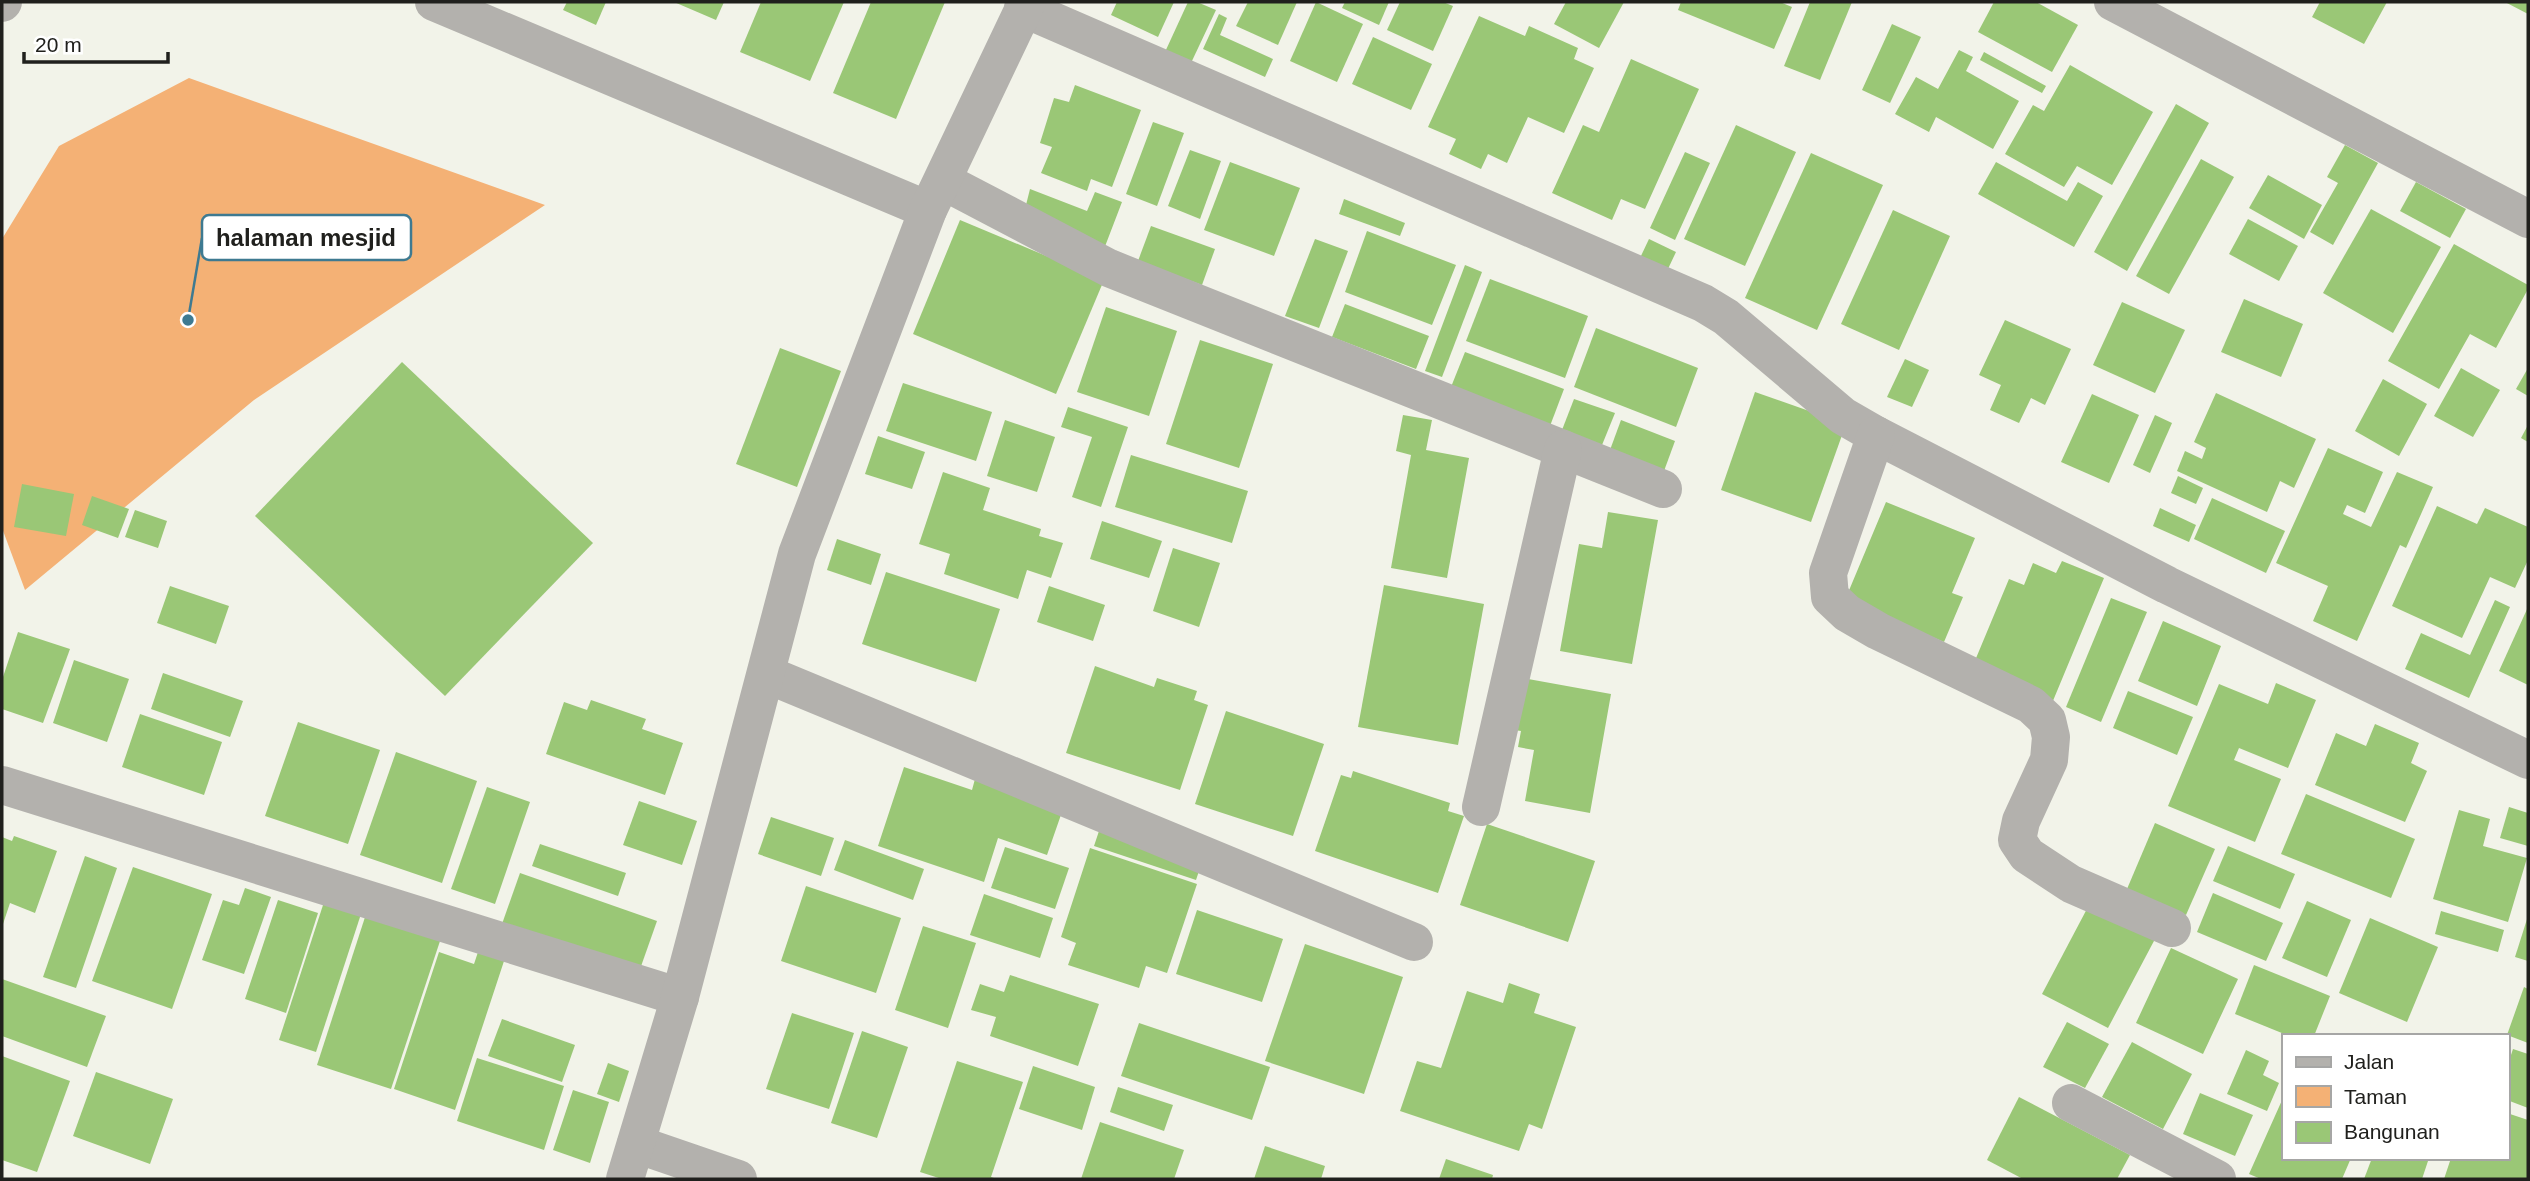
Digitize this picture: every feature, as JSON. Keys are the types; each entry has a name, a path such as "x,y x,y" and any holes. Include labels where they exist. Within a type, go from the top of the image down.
{"street":[{"path":"434,2 935,195 1109,268 1663,489"},
{"path":"2113,2 2528,219"},
{"path":"738,1179 631,1162 680,997 797,554 935,195 1025,5 1703,303 1726,317 1843,416 1876,435 2167,585 2528,760"},
{"path":"1876,435 1828,573 1830,597 1847,613 1878,631 2031,705 2047,720 2051,737 2049,760 2021,821 2017,840 2027,855 2071,884 2172,928"},
{"path":"1481,807 1563,449"},
{"path":"766,674 1414,942"},
{"path":"2,785 324,888 680,997"},
{"path":"2071,1103 2217,1179"}],"green space":[{"path":"189,78 545,205 254,400 25,590 2,528 2,239 59,146"}],"building":[{"path":"567,2 606,2 596,25 563,10"},
{"path":"674,2 724,2 716,20"},
{"path":"761,2 844,2 810,81 740,52"},
{"path":"871,2 945,2 896,119 833,93"},
{"path":"1117,2 1174,2 1158,37 1111,15"},
{"path":"1188,2 1197,2 1216,10 1191,63 1165,52"},
{"path":"1248,2 1297,2 1278,45 1236,26"},
{"path":"1316,2 1363,24 1337,82 1290,61"},
{"path":"1345,2 1389,2 1379,25 1342,8"},
{"path":"1400,2 1443,2 1453,6 1433,51 1387,30"},
{"path":"1566,2 1624,2 1599,48 1554,24"},
{"path":"1681,2 1780,2 1792,7 1774,49 1678,10"},
{"path":"1810,2 1852,2 1820,80 1784,66"},
{"path":"1994,2 2036,2 2078,25 2052,72 1978,32"},
{"path":"2320,2 2387,2 2364,44 2312,17"},
{"path":"2505,2 2528,2 2528,14"},
{"path":"1219,14 1227,18 1220,35 1273,59 1265,77 1203,49"},
{"path":"1479,16 1525,36 1529,26 1578,48 1574,59 1594,68 1564,133 1528,117 1507,163 1488,154 1481,169 1449,154 1456,139 1428,127"},
{"path":"1892,24 1921,37 1890,103 1862,90"},
{"path":"1373,37 1432,64 1411,110 1352,84"},
{"path":"1959,50 1973,57 1966,71 2019,101 1993,149 1936,117 1929,132 1895,114 1916,77 1938,89"},
{"path":"1984,52 2046,86 2042,93 1980,60"},
{"path":"1631,59 1699,89 1645,209 1621,199 1612,220 1552,193 1583,125 1599,132"},
{"path":"2070,65 2153,112 2112,185 2077,166 2064,187 2005,154 2033,105 2044,111"},
{"path":"1075,85 1141,110 1112,187 1091,179 1087,191 1041,173 1052,147 1040,143 1054,98 1069,102"},
{"path":"2176,104 2209,123 2127,271 2094,252"},
{"path":"1153,122 1184,133 1157,206 1126,194"},
{"path":"1736,125 1796,152 1745,266 1684,239"},
{"path":"2345,145 2378,163 2333,245 2310,232 2338,183 2327,177"},
{"path":"1190,150 1221,161 1200,219 1168,206"},
{"path":"1685,152 1710,163 1675,240 1650,228"},
{"path":"1811,153 1883,185 1817,330 1745,298"},
{"path":"2201,159 2234,177 2169,294 2136,276"},
{"path":"1230,162 1300,188 1274,256 1204,230"},
{"path":"1996,162 2067,201 2078,182 2103,196 2074,247 1978,194"},
{"path":"2268,175 2322,205 2304,239 2249,208"},
{"path":"2416,182 2466,209 2450,238 2400,211"},
{"path":"1030,189 1087,211 1095,192 1122,202 1104,249 1024,213"},
{"path":"1344,199 1405,223 1400,236 1339,214"},
{"path":"2371,209 2441,247 2393,333 2323,293"},
{"path":"1893,210 1950,236 1899,350 1841,324"},
{"path":"2248,219 2298,246 2279,281 2229,254"},
{"path":"960,220 1104,280 1056,394 913,334"},
{"path":"1151,226 1215,249 1202,285 1138,261"},
{"path":"1367,231 1456,265 1432,325 1345,292"},
{"path":"1315,239 1348,251 1319,328 1285,316"},
{"path":"1649,239 1676,252 1667,271 1640,258"},
{"path":"2454,244 2528,285 2528,289 2496,348 2470,334 2439,389 2388,361"},
{"path":"1465,265 1482,272 1442,377 1425,371"},
{"path":"1490,279 1588,316 1565,378 1466,341"},
{"path":"2244,299 2303,324 2281,377 2221,352"},
{"path":"2122,302 2185,330 2155,393 2093,365"},
{"path":"1345,304 1429,336 1416,369 1332,337"},
{"path":"1106,307 1177,331 1149,416 1077,392"},
{"path":"2005,320 2071,349 2045,405 2031,398 2019,423 1990,410 2001,385 1979,375"},
{"path":"1596,328 1698,368 1676,427 1574,387"},
{"path":"1200,340 1273,364 1239,468 1166,444"},
{"path":"780,348 841,371 797,487 736,464"},
{"path":"1465,352 1564,389 1550,426 1451,387"},
{"path":"1905,359 1929,370 1912,407 1887,397"},
{"path":"402,362 593,543 445,696 255,516"},
{"path":"2461,368 2500,390 2473,437 2434,416"},
{"path":"2528,368 2528,396 2516,389"},
{"path":"2383,379 2427,404 2399,456 2355,431"},
{"path":"903,383 992,412 976,461 886,431"},
{"path":"1755,392 1846,424 1811,522 1721,490"},
{"path":"2216,393 2316,439 2294,488 2280,481 2267,512 2177,471 2185,451 2202,459 2206,448 2194,442"},
{"path":"2092,394 2139,415 2109,483 2061,462"},
{"path":"1574,399 1615,413 1602,445 1562,430"},
{"path":"1068,407 1128,427 1101,507 1072,497 1092,437 1061,427"},
{"path":"1403,415 1432,420 1426,450 1469,458 1447,578 1391,568 1411,455 1396,451"},
{"path":"2155,415 2172,423 2150,473 2133,465"},
{"path":"1005,420 1055,437 1037,492 987,476"},
{"path":"1621,420 1675,441 1664,471 1610,450"},
{"path":"2528,425 2528,442 2521,438"},
{"path":"878,436 925,452 912,489 865,474"},
{"path":"2328,448 2383,472 2365,513 2347,505 2343,514 2371,527 2397,472 2433,487 2406,548 2400,545 2357,641 2313,621 2328,586 2276,563"},
{"path":"1131,455 1248,491 1232,543 1115,507"},
{"path":"943,472 990,488 983,510 1041,529 1039,536 1063,543 1051,578 1027,570 1018,599 944,574 950,554 919,544"},
{"path":"2178,476 2203,488 2196,504 2171,493"},
{"path":"22,484 74,494 66,536 14,527"},
{"path":"92,496 129,509 118,538 82,525"},
{"path":"2212,498 2285,531 2266,573 2194,539"},
{"path":"1886,502 1975,538 1952,593 1963,597 1944,642 1845,600"},
{"path":"2437,506 2477,524 2485,508 2528,527 2528,560 2515,588 2490,577 2462,638 2392,606"},
{"path":"2160,508 2196,525 2189,542 2153,526"},
{"path":"135,510 167,521 158,548 125,537"},
{"path":"1608,512 1658,520 1632,664 1560,651 1579,544 1602,548"},
{"path":"1102,521 1162,541 1149,578 1090,559"},
{"path":"837,539 881,554 871,585 827,570"},
{"path":"1173,548 1220,563 1199,627 1153,611"},
{"path":"2062,561 2104,578 2050,708 1969,675 2009,579 2024,585 2033,563 2056,573"},
{"path":"886,572 1000,609 976,682 862,644"},
{"path":"1384,585 1484,604 1458,745 1358,727"},
{"path":"170,586 229,606 216,644 157,623"},
{"path":"1049,586 1105,605 1093,641 1037,622"},
{"path":"2111,598 2147,612 2101,722 2066,707"},
{"path":"2495,600 2510,607 2469,698 2405,669 2421,633 2470,655"},
{"path":"2528,607 2528,685 2499,671"},
{"path":"2163,621 2221,646 2197,706 2138,681"},
{"path":"18,632 70,649 43,723 2,709 2,680"},
{"path":"74,660 129,679 107,742 53,723"},
{"path":"1095,666 1154,687 1157,678 1197,691 1194,700 1208,705 1180,790 1066,753"},
{"path":"163,673 243,701 230,737 151,709"},
{"path":"1523,678 1611,694 1590,813 1525,801 1534,750 1518,747 1521,731 1514,730"},
{"path":"2276,683 2316,700 2288,768 2239,748 2234,760 2281,779 2255,842 2168,806 2219,684 2268,704"},
{"path":"2128,691 2193,717 2177,755 2113,728"},
{"path":"591,700 646,719 642,729 683,743 665,795 546,754 564,702 587,710"},
{"path":"1226,711 1324,744 1293,836 1195,804"},
{"path":"140,714 222,742 204,795 122,767"},
{"path":"298,722 380,750 348,844 265,816"},
{"path":"2375,724 2419,743 2411,763 2427,771 2405,822 2315,785 2336,733 2366,746"},
{"path":"396,752 477,781 442,883 360,855"},
{"path":"904,767 972,790 975,779 1063,809 1047,855 998,838 984,882 878,846"},
{"path":"1353,771 1450,803 1448,811 1464,816 1438,893 1315,851 1341,775 1351,778"},
{"path":"487,787 530,802 495,904 451,889"},
{"path":"2306,794 2415,839 2391,898 2281,854"},
{"path":"639,801 697,821 682,865 623,845"},
{"path":"2509,807 2528,813 2528,846 2500,838"},
{"path":"2459,810 2490,819 2483,846 2527,858 2508,922 2433,899"},
{"path":"771,817 834,838 821,876 758,854"},
{"path":"2155,823 2215,849 2186,915 2127,889"},
{"path":"1487,824 1595,861 1568,942 1460,905"},
{"path":"1100,828 1202,862 1196,880 1094,846"},
{"path":"14,836 57,851 35,913 10,903 2,927 2,837 12,841"},
{"path":"845,840 924,869 913,900 834,870"},
{"path":"540,844 626,873 618,896 532,866"},
{"path":"2228,846 2295,874 2280,909 2213,881"},
{"path":"1005,847 1069,868 1055,909 991,888"},
{"path":"1090,848 1197,884 1167,973 1146,966 1139,988 1068,965 1076,943 1061,937"},
{"path":"85,856 117,868 76,988 43,977"},
{"path":"133,867 212,894 172,1009 92,981"},
{"path":"520,873 657,921 639,972 502,924"},
{"path":"806,886 901,918 876,993 781,961"},
{"path":"245,888 271,897 244,974 202,960 223,900 239,905"},
{"path":"2213,893 2283,923 2266,961 2197,932"},
{"path":"984,894 1053,918 1040,958 970,935"},
{"path":"278,900 318,913 286,1013 245,999"},
{"path":"2307,901 2351,920 2327,977 2282,958"},
{"path":"324,902 361,914 316,1052 279,1040"},
{"path":"2089,905 2155,939 2108,1028 2042,994"},
{"path":"1197,910 1283,939 1262,1002 1176,974"},
{"path":"367,911 442,935 391,1089 317,1065"},
{"path":"2441,911 2504,930 2498,952 2435,934"},
{"path":"2528,916 2528,961 2515,957"},
{"path":"2370,918 2438,947 2407,1022 2339,993"},
{"path":"923,926 976,943 948,1028 895,1010"},
{"path":"1305,944 1403,977 1364,1094 1265,1061"},
{"path":"2171,948 2238,979 2203,1054 2136,1023"},
{"path":"479,949 505,958 455,1110 394,1089 439,952 474,964"},
{"path":"2254,965 2330,996 2315,1034 2284,1034 2235,1014"},
{"path":"1010,975 1099,1004 1078,1066 990,1036 996,1017 971,1010 980,984 1004,992"},
{"path":"2,979 106,1016 87,1067 2,1036"},
{"path":"1509,983 1540,994 1534,1013 1576,1027 1542,1129 1529,1124 1519,1151 1400,1111 1417,1061 1441,1068 1467,991 1503,1003"},
{"path":"2524,987 2528,989 2528,1043 2507,1034"},
{"path":"792,1013 854,1033 829,1109 766,1089"},
{"path":"502,1019 575,1045 562,1082 488,1056"},
{"path":"2067,1022 2109,1044 2085,1088 2043,1067"},
{"path":"1139,1023 1270,1067 1252,1120 1121,1076"},
{"path":"862,1031 908,1047 877,1138 831,1123"},
{"path":"2132,1042 2192,1074 2163,1129 2102,1097"},
{"path":"2513,1049 2528,1054 2528,1108 2509,1101 2509,1061"},
{"path":"2246,1050 2269,1061 2263,1075 2279,1083 2267,1111 2227,1094"},
{"path":"2,1056 70,1081 37,1172 2,1160"},
{"path":"477,1058 564,1086 544,1150 457,1121"},
{"path":"957,1061 1023,1082 991,1177 997,1179 942,1179 920,1172"},
{"path":"608,1063 629,1071 619,1102 597,1094"},
{"path":"1033,1066 1095,1087 1082,1130 1019,1109"},
{"path":"96,1072 173,1099 150,1164 73,1136"},
{"path":"1118,1087 1173,1105 1164,1131 1110,1112"},
{"path":"573,1090 609,1102 590,1163 553,1150"},
{"path":"2200,1093 2253,1115 2235,1156 2183,1134"},
{"path":"2019,1097 2130,1155 2117,1179 2023,1179 1987,1160"},
{"path":"2282,1100 2282,1160 2350,1160 2342,1179 2261,1179 2249,1174"},
{"path":"2509,1114 2528,1120 2528,1179 2444,1179 2450,1160 2509,1160"},
{"path":"1100,1122 1184,1150 1174,1179 1081,1179"},
{"path":"1265,1146 1325,1166 1321,1179 1254,1179"},
{"path":"1446,1159 1493,1175 1492,1179 1439,1179"},
{"path":"2371,1160 2428,1160 2422,1179 2364,1179"}],"place":[{"name":"halaman mesjid","path":"188,320"}]}
